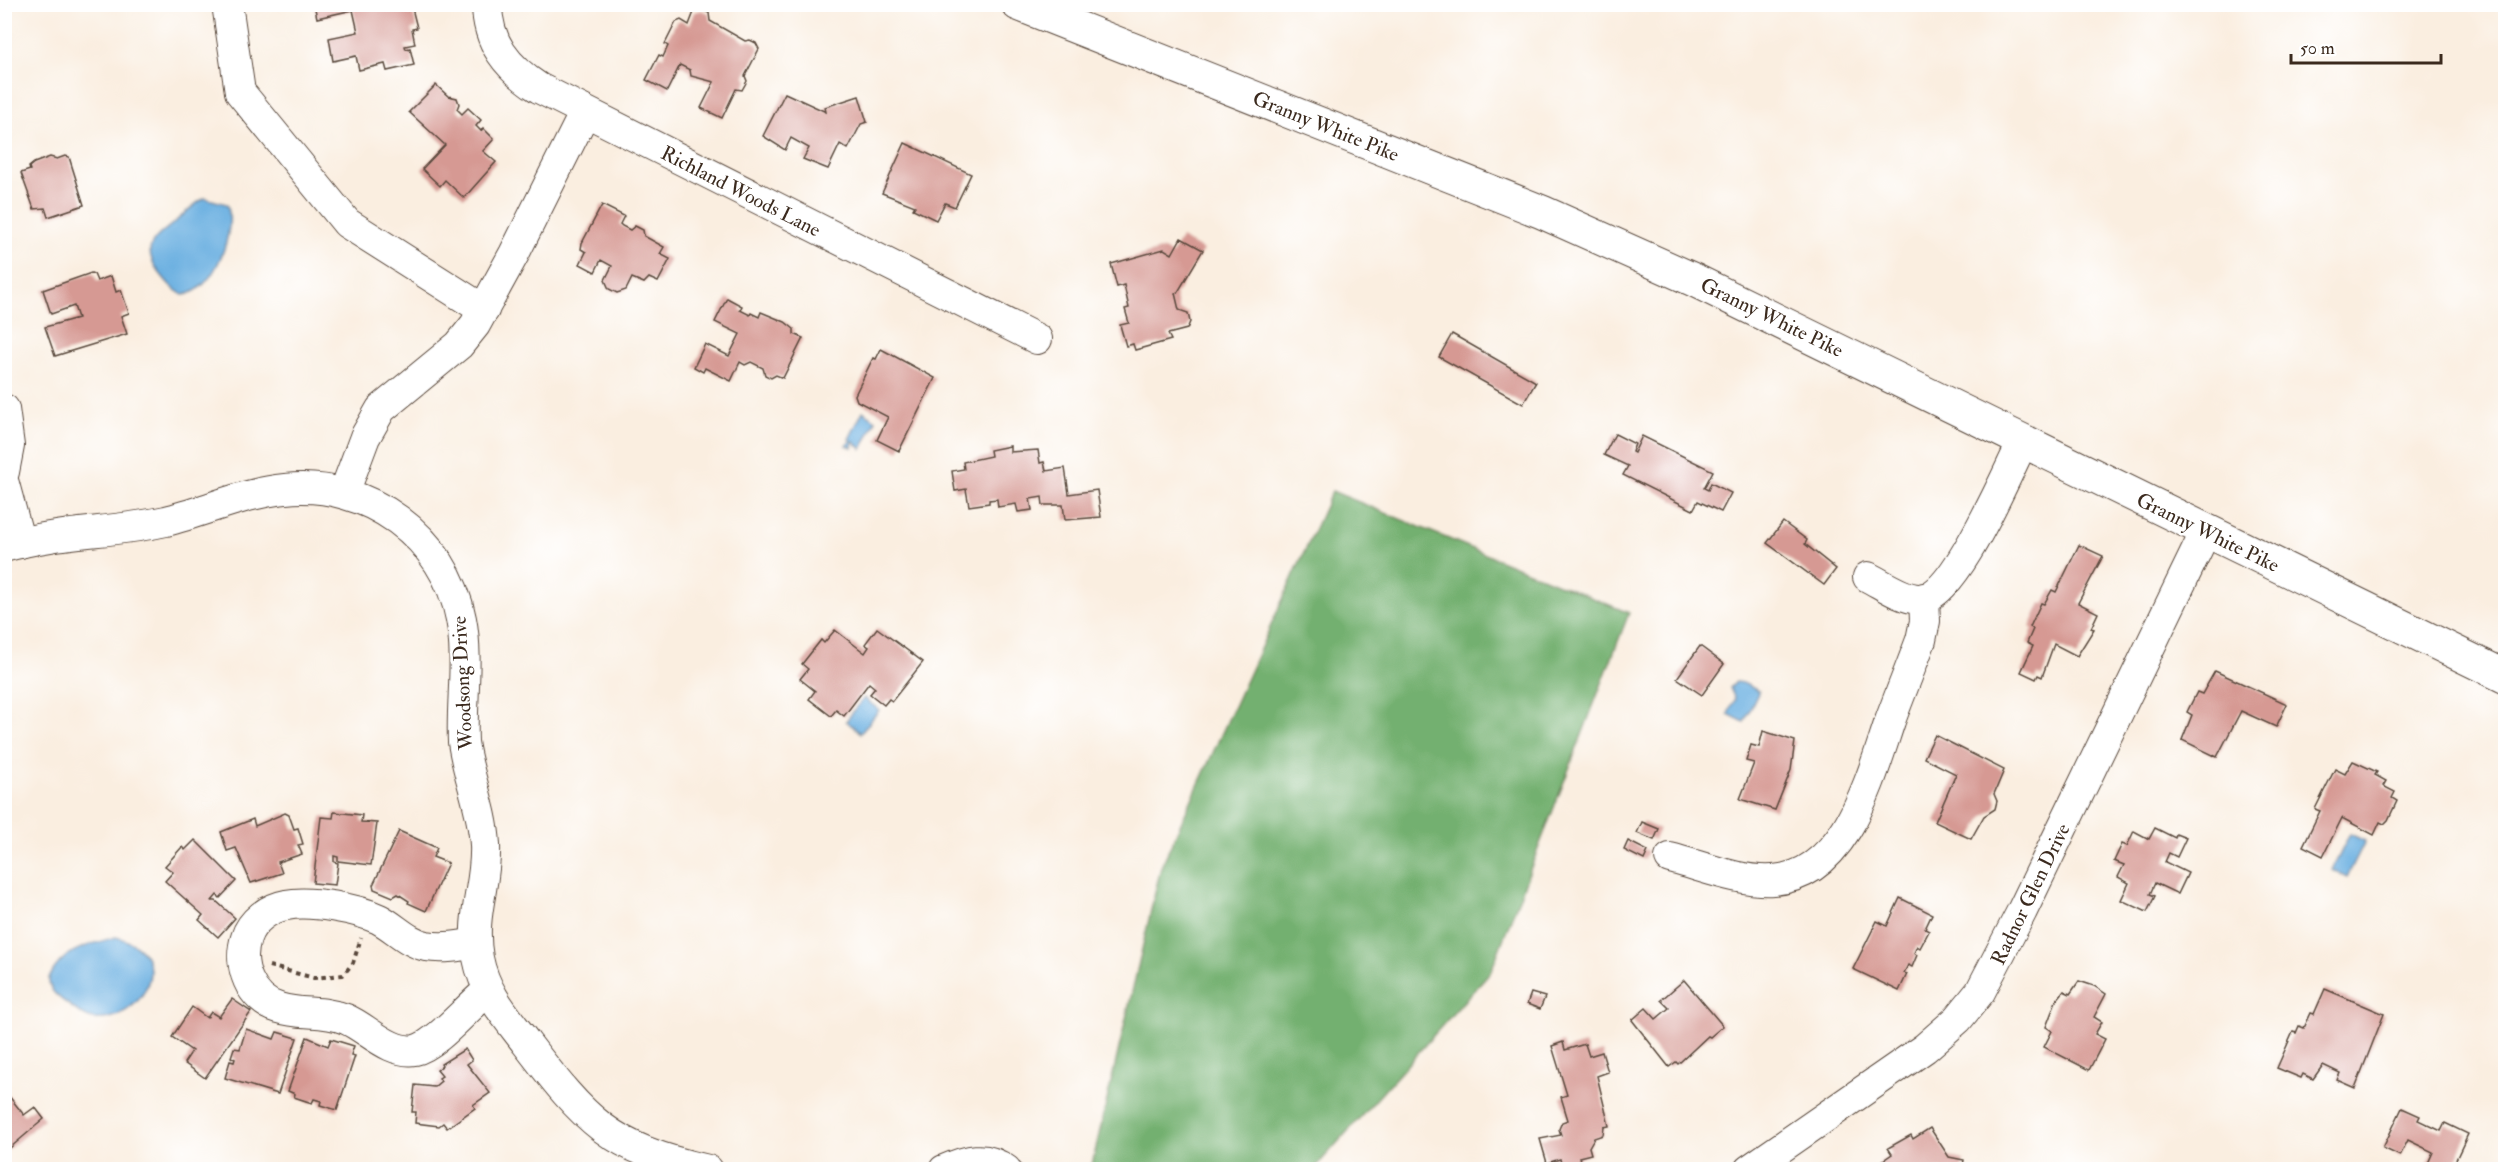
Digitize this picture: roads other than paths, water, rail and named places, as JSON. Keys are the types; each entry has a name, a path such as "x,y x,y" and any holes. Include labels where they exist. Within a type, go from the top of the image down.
{"main road":[{"name":"Granny White Pike","path":"1018,4 1542,212 1828,344 2023,442 2505,677"}],"street":[{"path":"227,4 240,92 347,223 484,310"},
{"name":"Richland Woods Lane","path":"487,4 493,38 508,64 539,88 1037,339"},
{"path":"344,493 365,437 381,408 459,345 484,310 585,112"},
{"path":"4,410 9,446 4,472"},
{"path":"1868,577 1914,598 1924,598 1945,581 1965,557 2023,442"},
{"path":"4,484 12,545"},
{"name":"Woodsong Drive","path":"12,545 150,524 270,491 306,488 344,493 382,509 420,539 444,571 459,608 464,646 463,742 467,768 482,817 485,846 476,908 476,944 488,991 501,1013 567,1097 597,1126 650,1155 708,1170"},
{"name":"Radnor Glen Drive","path":"1749,1170 1924,1048 1958,1019 1980,992 2018,921 2206,531"},
{"path":"1670,858 1736,875 1771,880 1801,873 1833,846 1856,813 1870,780 1921,640 1925,621 1924,598"},
{"path":"476,944 426,946 405,938 383,921 369,915 314,905 290,904 276,908 261,917 249,931 243,951 244,970 255,991 280,1009 333,1015 360,1026 390,1045 410,1050 424,1047 438,1038 459,1015 488,991"},
{"path":"944,1170 978,1159 996,1163 1006,1170"}],"water":[{"path":"205,198 227,204 229,229 226,244 213,272 204,284 194,292 183,295 173,288 159,272 150,255 150,248 162,232"},
{"path":"863,411 876,420 862,449 853,441 852,448 846,445 851,441 849,439"},
{"path":"1736,682 1759,691 1744,722 1728,714 1735,699 1730,688"},
{"path":"864,698 879,710 861,733 846,721"},
{"path":"2350,834 2365,841 2347,877 2332,870"},
{"path":"116,937 136,946 147,958 150,971 147,986 139,999 126,1010 111,1017 91,1019 56,995 50,986 49,978 61,960 69,954"}]}
